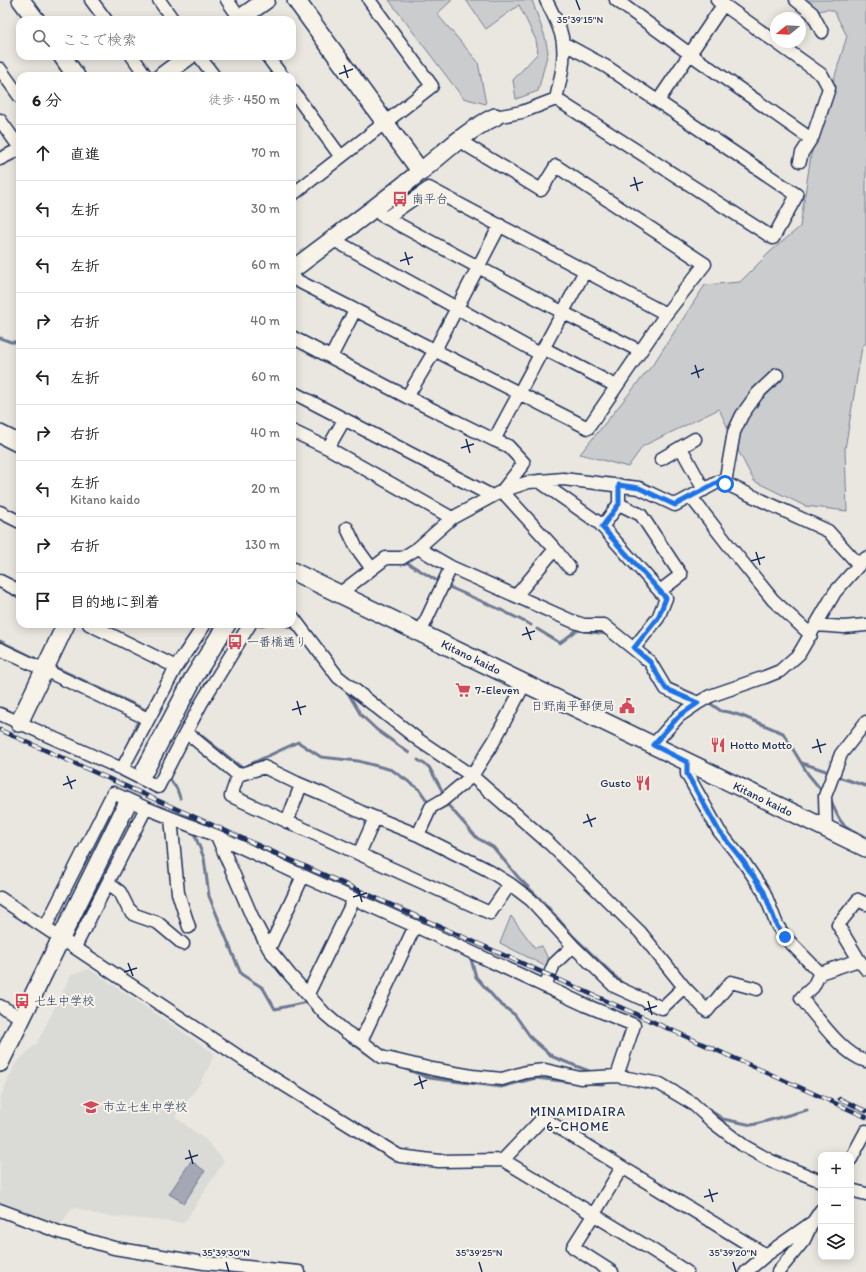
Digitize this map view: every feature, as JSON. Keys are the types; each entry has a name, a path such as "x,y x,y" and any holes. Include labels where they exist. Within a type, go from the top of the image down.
{"street":[{"path":"21,0 33,16"},
{"path":"92,0 103,16"},
{"path":"159,0 170,16"},
{"path":"227,0 237,16"},
{"path":"245,16 266,0"},
{"path":"296,0 421,172"},
{"path":"296,189 341,157 432,86 370,0"},
{"path":"546,0 560,30 563,43 562,74 556,99"},
{"path":"616,0 811,139"},
{"path":"796,0 812,13 822,32"},
{"path":"658,101 690,54 720,2 822,76 829,88 811,139 802,153 800,161"},
{"path":"556,99 773,238 797,195 607,67 563,43"},
{"path":"65,60 73,72"},
{"path":"135,60 143,72"},
{"path":"167,72 184,60"},
{"path":"202,60 211,72"},
{"path":"270,60 279,72"},
{"path":"0,69 16,91"},
{"path":"296,95 341,157"},
{"path":"379,214 421,172 458,140 495,117 522,112 556,99"},
{"path":"0,120 16,142"},
{"path":"296,280 588,428 666,314 705,264 556,166 541,190 458,140"},
{"path":"0,159 16,150"},
{"path":"296,267 332,239 429,188 666,314"},
{"path":"379,214 562,312 640,351"},
{"path":"407,396 435,350 500,225"},
{"path":"332,239 457,308 541,351 616,386"},
{"path":"494,440 585,271"},
{"path":"331,356 354,310"},
{"path":"296,339 508,446 524,463 497,494"},
{"path":"725,484 734,432 742,415 756,394 777,375"},
{"path":"296,394 344,420 497,494 555,549 569,567"},
{"path":"328,448 344,420"},
{"path":"296,433 328,448 452,518"},
{"path":"0,434 16,442"},
{"path":"661,459 696,439"},
{"path":"681,448 704,490"},
{"path":"339,594 386,558 402,558 418,548 452,518 497,494 528,482 563,479 639,488 675,505 720,481 828,531 862,561 835,592 799,654 780,671 710,696 679,716 653,745"},
{"path":"539,481 599,523 666,598 658,618 634,648"},
{"path":"602,527 619,504 619,485"},
{"path":"691,497 773,600 814,630 866,625"},
{"path":"619,504 641,514 681,575 660,591"},
{"path":"0,512 16,520"},
{"path":"347,528 356,547 372,569"},
{"path":"418,548 451,567 572,621 584,625 604,625 650,662 666,689 698,703"},
{"path":"516,596 555,549"},
{"path":"420,633 451,567"},
{"name":"Kitano kaido","path":"296,573 866,848"},
{"path":"0,581 16,588"},
{"path":"296,621 338,677 420,741 472,776 550,844 640,932 684,987 707,1011 731,982 757,989"},
{"path":"19,723 64,628"},
{"path":"98,628 176,667"},
{"path":"122,769 176,667 202,628"},
{"path":"145,770 194,677 225,628"},
{"path":"0,714 122,769 158,787 202,702 246,629"},
{"path":"0,649 148,719"},
{"path":"418,835 431,807 443,800 472,776 494,741 525,683"},
{"path":"826,829 825,796 841,754 866,722"},
{"path":"186,732 238,775"},
{"path":"687,762 687,774 719,831 743,861 764,892 777,926 785,937 820,973"},
{"path":"238,775 264,767 374,818 418,835 486,869 510,884 531,900 572,946 614,986 662,1008 684,987"},
{"path":"238,775 230,796 490,913 510,884"},
{"path":"287,822 301,785"},
{"path":"45,928 113,793 146,808 217,836 545,986 634,1025 617,1076"},
{"path":"1,1059 127,804"},
{"path":"75,947 146,808"},
{"path":"171,818 178,893 189,927"},
{"path":"359,854 374,818"},
{"path":"217,836 254,919 269,948 290,975 325,1014 346,1032 382,1057 432,1070 502,1079 526,1072 545,1070 580,1078 617,1076 660,1084 692,1102 744,1146 771,1161 818,1180"},
{"path":"269,948 303,876"},
{"path":"108,883 120,892 128,908 135,915 158,923 183,944"},
{"path":"0,898 244,1060 396,1154 400,1156 439,1161 503,1160 687,1272"},
{"path":"308,994 354,898"},
{"path":"820,973 864,967 838,925 858,900 866,904"},
{"path":"361,1041 415,926"},
{"path":"545,986 554,964 572,946"},
{"path":"820,973 813,987 801,998 842,1047 854,1056 866,1060"},
{"path":"0,1006 22,1018"},
{"path":"503,1160 543,1118 766,1255"},
{"path":"854,1153 866,1131"},
{"path":"612,1272 573,1247 622,1167"},
{"path":"854,1191 866,1194"},
{"path":"0,1210 59,1232 114,1248 204,1263 299,1272"},
{"path":"778,1272 804,1240 818,1214"},
{"path":"746,1272 766,1255 813,1222"}],"shaded area":[{"path":"389,0 452,0 437,14 478,62 486,104 463,98"},
{"path":"466,0 532,0 545,37 548,52 538,91 516,99 513,80 538,53 536,40 519,5 486,29"},
{"path":"806,0 866,0 866,343 862,347 845,449 847,511 805,506 754,481 719,409 643,446 628,467 580,454 654,363 705,285 740,282 771,251 800,227 811,155 847,36 834,11 827,9 819,11"},
{"path":"511,916 535,948 542,946 549,961 545,966 500,943"},
{"name":"市立七生中学校","path":"89,969 214,1053 209,1067 198,1086 175,1117 207,1141 224,1161 184,1223 99,1215 73,1207 58,1228 0,1201 0,1098 15,1064 37,1043 71,975"},
{"path":"191,1161 205,1171 184,1203 169,1194"}],"waterway":[{"path":"0,338 11,342 16,342"},
{"path":"402,562 406,562 439,582"},
{"path":"449,587 531,625"},
{"path":"537,629 560,643 577,630 607,634"},
{"path":"0,641 35,658"},
{"path":"57,668 144,709"},
{"path":"670,684 693,694"},
{"path":"345,688 361,715 377,730 409,753"},
{"path":"711,704 721,711 742,716 783,733 808,774 822,791"},
{"path":"131,738 137,723"},
{"path":"198,733 242,768 298,742 321,757 358,761 392,770 419,789 430,805"},
{"path":"418,760 429,767 444,794"},
{"path":"802,763 829,772"},
{"path":"169,778 177,789 180,798"},
{"path":"841,778 866,786"},
{"path":"831,800 837,815 843,824 866,837"},
{"path":"440,809 448,805 477,838 493,847 518,877 546,905 572,935 625,985"},
{"path":"193,831 204,858 209,896 241,974 263,988 275,1009 308,1003"},
{"path":"471,959 476,977 499,1003 515,1015 532,1039 553,1057 594,1073"},
{"path":"346,1039 371,1056"},
{"path":"406,1069 429,1078 501,1087 536,1078 570,1082"},
{"path":"588,1083 602,1084 610,1081"},
{"path":"702,1105 723,1119 752,1125 807,1110"}],"tunnel":[{"path":"127,804 145,770"}],"railway":[{"path":"0,730 866,1117"},
{"path":"840,1099 866,1111"}],"place":[{"name":"南平台","path":"400,199"},
{"name":"一番橋通り","path":"235,642"},
{"name":"7-Eleven","path":"463,690"},
{"name":"日野南平郵便局","path":"627,706"},
{"name":"Hotto Motto","path":"718,745"},
{"name":"Gusto","path":"643,783"},
{"name":"七生中学校","path":"22,1001"},
{"name":"市立七生中学校","path":"91,1107"}],"district":[{"name":"MINAMIDAIRA 6-CHOME","path":"578,1118"}],"route":[{"path":"725,484 720,481 675,505 639,488 619,485 619,504 602,527 666,598 658,618 634,648 650,662 666,689 698,703 679,716 653,745 687,762 687,774 719,831 743,861 764,892 777,926 785,937"}]}
